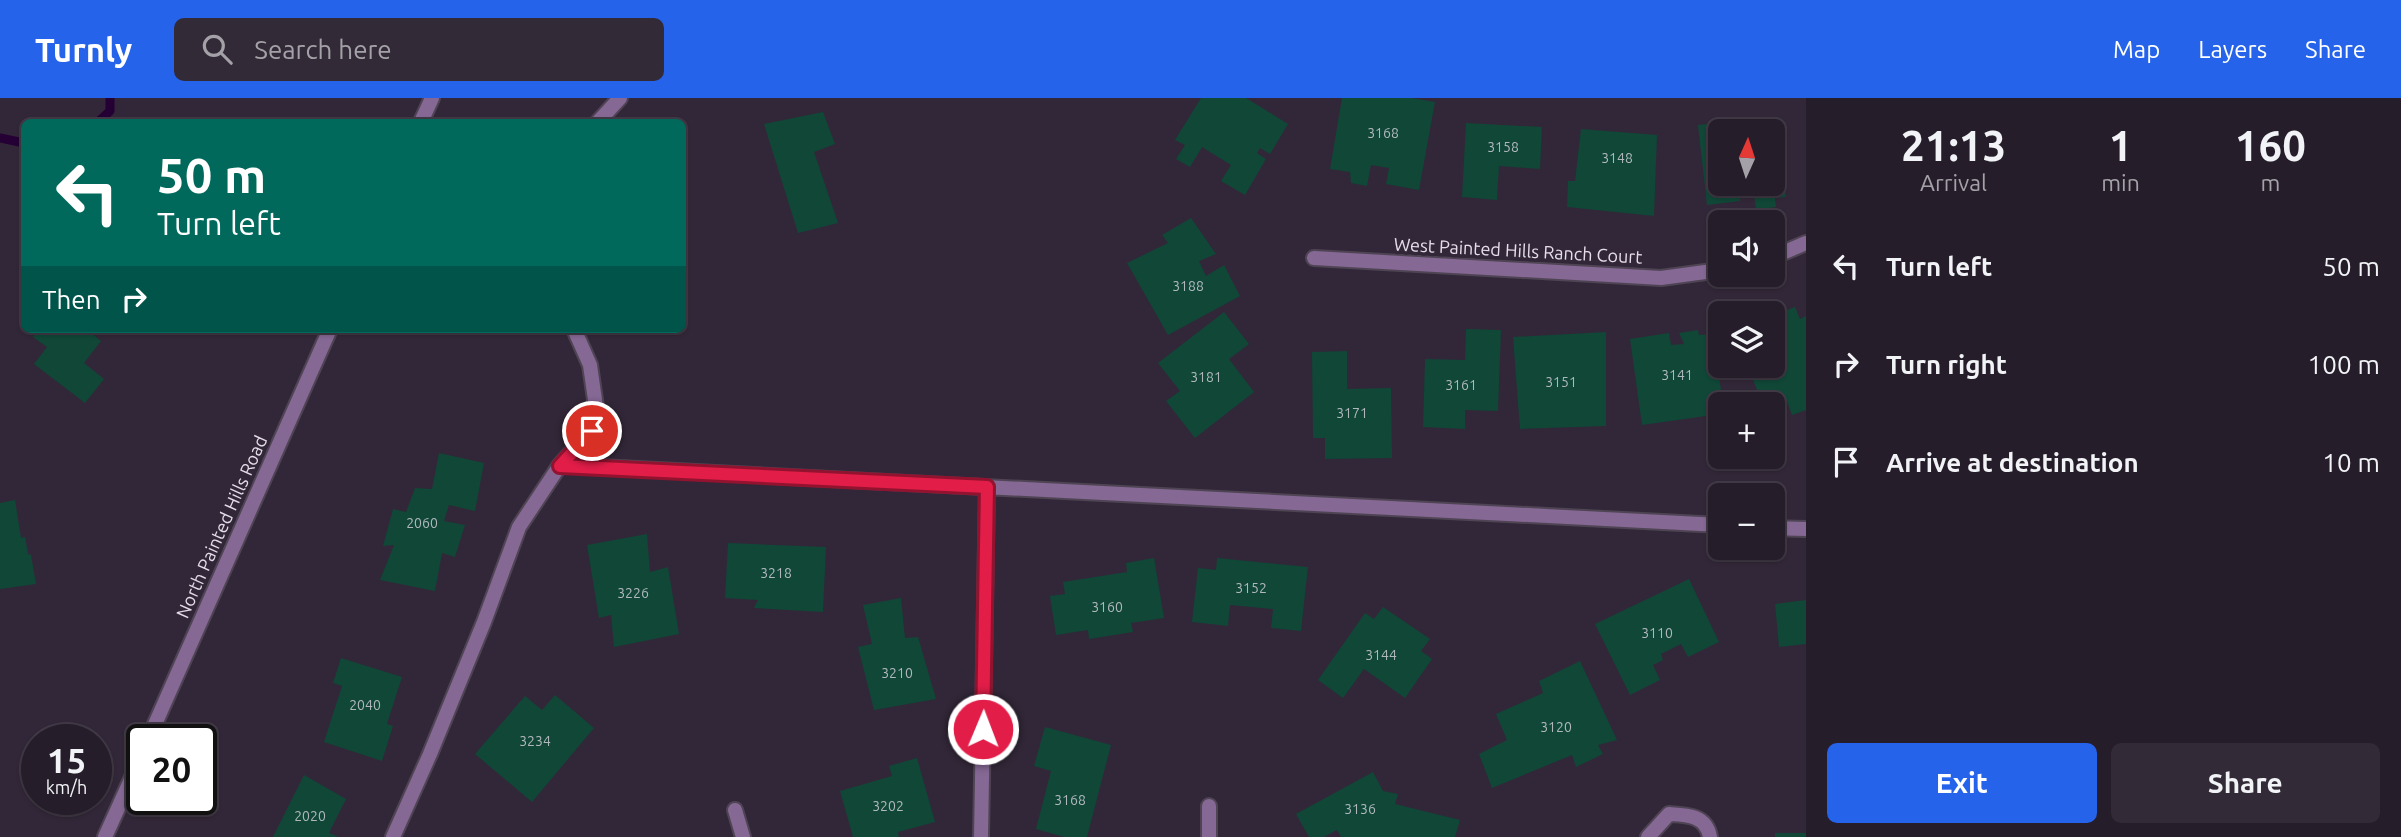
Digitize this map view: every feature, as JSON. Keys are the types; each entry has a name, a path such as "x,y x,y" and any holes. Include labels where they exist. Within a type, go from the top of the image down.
{"street":[{"path":"423,119 432,98"},
{"path":"600,119 620,98"},
{"path":"1785,252 1806,243"},
{"name":"West Painted Hills Ranch Court","path":"1314,258 1661,278 1708,272"},
{"name":"North Painted Hills Road","path":"155,724 328,333"},
{"path":"393,837 430,754 519,527 560,466 592,431 596,407 590,365 576,333"},
{"path":"560,466 1708,524"},
{"path":"981,837 987,487"},
{"path":"1785,528 1806,529"},
{"path":"105,837 126,790"},
{"path":"1209,806 1209,837"},
{"path":"735,810 743,837"},
{"path":"1648,837 1669,814 1694,816 1709,830 1710,837"}],"building":[{"path":"1201,98 1246,98 1288,124 1270,154 1260,148 1257,153 1266,159 1245,195 1221,181 1231,165 1202,147 1190,167 1176,159 1185,145 1175,140"},
{"path":"1342,98 1412,98 1435,102 1419,190 1386,184 1389,168 1371,165 1367,186 1351,183 1350,172 1330,169"},
{"path":"823,112 835,144 814,152 838,223 798,233 764,124"},
{"path":"1466,123 1542,127 1540,169 1499,166 1497,200 1462,197"},
{"path":"1708,124 1708,196 1739,196 1740,201 1707,205 1698,125"},
{"path":"1581,129 1657,135 1654,216 1567,207 1568,181 1575,181"},
{"path":"1785,187 1786,197 1775,198 1776,207 1756,210 1754,196 1785,196"},
{"path":"1191,218 1216,254 1199,261 1206,276 1224,265 1240,296 1168,335 1127,263 1168,243 1162,235"},
{"path":"1795,307 1800,319 1806,316 1806,410 1792,415 1785,392 1758,392 1752,378 1785,378 1785,311"},
{"path":"1224,312 1249,344 1229,359 1254,392 1195,438 1166,401 1180,391 1158,363"},
{"path":"1466,329 1501,330 1498,411 1465,410 1465,429 1423,427 1425,359 1465,360"},
{"path":"1698,330 1699,335 1708,334 1708,378 1719,378 1721,392 1708,392 1708,416 1642,425 1630,339 1669,333 1671,345 1684,344 1679,333"},
{"path":"1606,332 1606,426 1520,429 1513,337"},
{"path":"36,333 91,333 101,341 84,363 104,379 85,403 34,364 47,347 33,337"},
{"path":"1347,351 1347,389 1391,388 1392,458 1325,459 1325,438 1313,438 1312,352"},
{"path":"439,453 484,463 475,511 449,505 444,521 465,525 455,557 442,553 435,591 380,580 394,545 383,546 393,509 406,512 415,488 432,489"},
{"path":"15,500 21,538 25,537 28,554 31,555 36,584 0,589 0,503"},
{"path":"647,534 650,572 668,567 679,634 614,647 611,615 599,618 587,545"},
{"path":"728,543 826,547 823,612 754,608 758,600 725,598"},
{"path":"1154,558 1164,618 1131,623 1133,632 1089,639 1088,630 1056,635 1050,596 1065,594 1063,582 1127,572 1126,563"},
{"path":"1217,558 1308,567 1301,631 1271,628 1273,609 1230,605 1228,626 1192,622 1198,568 1216,570"},
{"path":"1689,579 1719,642 1688,657 1681,644 1661,654 1663,660 1653,665 1660,680 1630,695 1595,624"},
{"path":"901,598 905,638 918,637 936,699 874,710 858,647 872,644 863,605"},
{"path":"1806,600 1806,644 1779,647 1775,604"},
{"path":"1383,607 1430,639 1421,651 1432,659 1405,698 1364,669 1343,698 1318,680 1365,613 1374,619"},
{"path":"341,658 402,677 387,724 393,726 382,761 324,742 342,686 333,683"},
{"path":"1580,661 1617,740 1598,745 1603,754 1576,767 1572,755 1492,788 1479,754 1507,740 1496,714 1543,693 1539,681"},
{"path":"555,695 594,728 532,802 475,754 525,696 542,710"},
{"path":"1045,727 1111,745 1087,837 1064,837 1036,829 1051,771 1034,766"},
{"path":"917,758 935,822 898,832 899,837 853,837 840,791 892,776 889,766"},
{"path":"1373,772 1383,791 1398,794 1395,804 1460,820 1455,837 1341,837 1337,830 1324,837 1309,837 1296,814"},
{"path":"304,775 346,799 329,833 339,837 273,837"},
{"path":"1775,833 1806,833 1806,837 1775,837"}],"waterway":[{"path":"101,119 110,111 110,98"},
{"path":"0,138 21,142"}],"route":[{"path":"592,431 560,466 987,487 983,729"}]}
